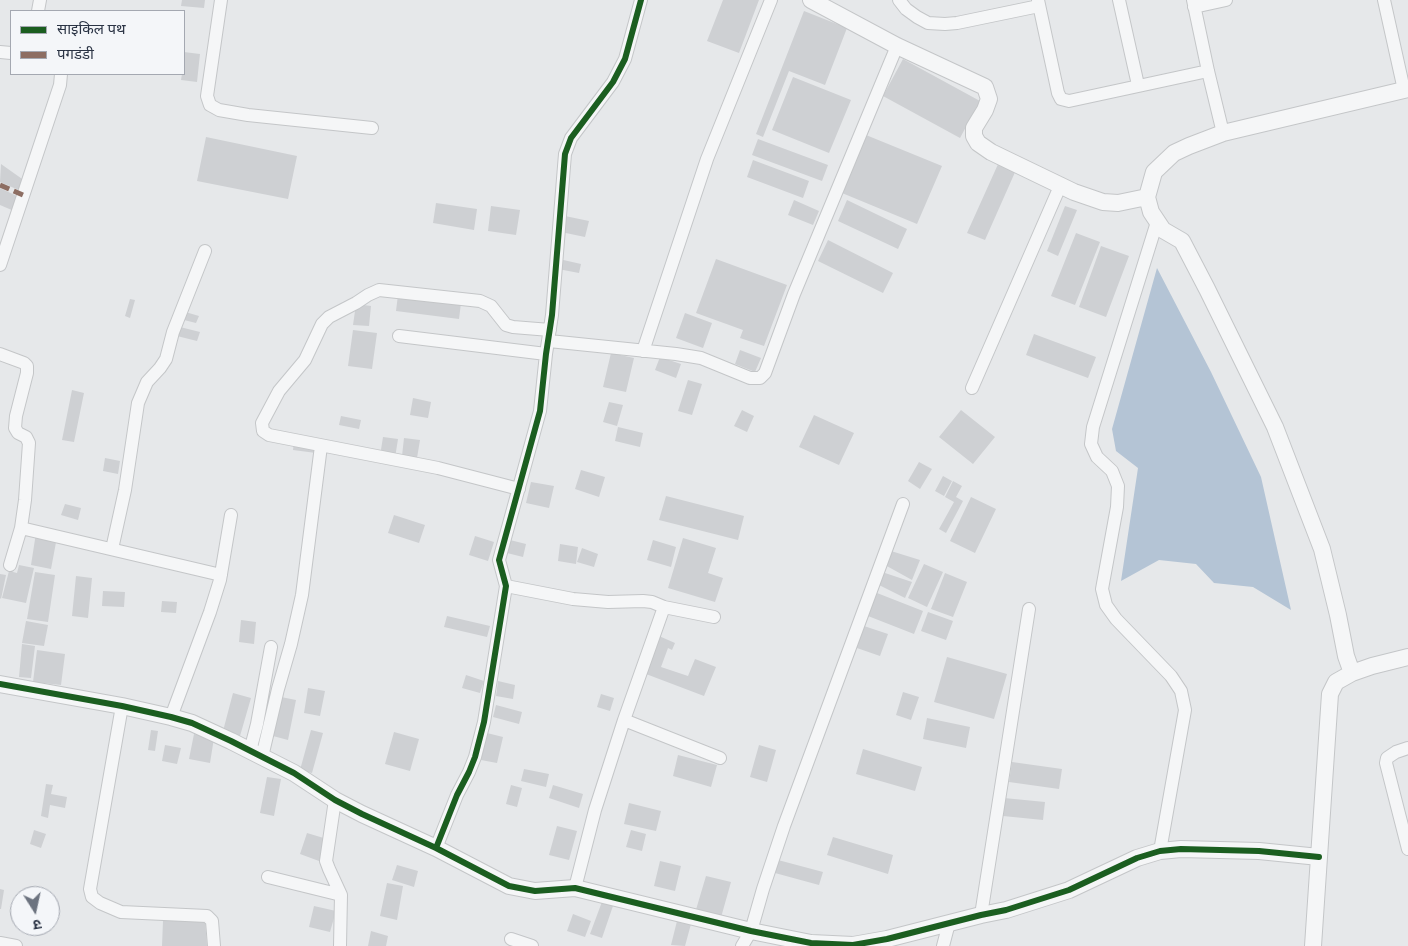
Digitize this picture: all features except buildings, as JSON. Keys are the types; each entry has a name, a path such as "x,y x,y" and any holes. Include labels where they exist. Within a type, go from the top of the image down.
{"street":[{"path":"221,0 207,96 210,105 219,110 248,115 372,128"},
{"path":"436,848 457,795 469,772 484,722 506,586 499,560 540,411 549,335 565,154 571,138 613,82 625,59 641,0"},
{"path":"643,351 707,159 771,0"},
{"path":"812,0 897,46 985,87 988,99 985,110 974,128 974,136 978,143 991,152 1061,184 1074,192 1103,202 1118,203 1147,197"},
{"path":"899,0 906,10 928,23 945,24 957,23 1038,3 1058,93 1061,99 1068,101 1208,71"},
{"path":"1119,0 1138,85"},
{"path":"1223,133 1193,3 1226,0"},
{"path":"1352,673 1346,656 1322,549 1275,427 1182,241 1163,230 1151,212 1147,197 1154,172 1174,153 1189,146 1223,133 1406,89 1384,0"},
{"path":"519,489 438,468 269,435 263,431 262,423 279,391 306,360 322,324 329,317 356,303 368,294 379,290 480,301 491,306 506,324 513,327 643,351 701,358 750,378 760,378 765,373 794,294 897,46"},
{"path":"0,265 60,85 61,75"},
{"path":"972,388 1061,184"},
{"path":"1157,222 1093,427 1091,444 1096,457 1112,471 1118,486 1117,507 1102,589 1106,605 1116,619 1171,676 1181,690 1185,710 1160,851"},
{"path":"112,549 125,490 138,403 147,382 160,368 166,358 173,332 205,251"},
{"path":"399,336 546,354"},
{"path":"0,354 24,363 27,366 15,428 18,433 26,437 29,443 25,500 21,528 10,565"},
{"path":"256,754 291,644 302,594 321,446"},
{"path":"742,946 750,931 784,826 903,504"},
{"path":"171,717 210,612 221,574 231,515"},
{"path":"21,528 221,574"},
{"path":"506,586 573,599 608,602 652,602 664,607 714,617"},
{"path":"575,888 596,810 624,720 664,607"},
{"path":"981,915 1029,609"},
{"path":"256,754 257,724 271,647"},
{"path":"1313,946 1330,694 1336,682 1352,673 1408,657"},
{"path":"0,684 122,706 192,723 294,773 335,800 362,814 436,848 509,886 535,891 575,888 750,931 811,942 853,945 887,939 1006,910 1069,890 1137,858 1160,851 1181,849 1259,851 1319,857"},
{"path":"122,706 90,889 92,897 100,903 121,912 207,916 212,921 214,946"},
{"path":"624,720 720,758"},
{"path":"1408,748 1396,752 1387,758 1386,763 1408,849"},
{"path":"335,800 326,861 341,895 340,946"},
{"path":"268,877 341,895"},
{"path":"943,946 949,923"},
{"path":"510,939 532,946"},
{"path":"0,943 16,946"}],"water":[{"path":"1157,268 1211,372 1261,477 1291,610 1253,587 1214,583 1196,564 1159,560 1121,581 1138,468 1116,451 1112,429"}],"marked path":[{"path":"0,185 23,195"}],"cycle path":[{"path":"436,848 457,795 475,757 484,722 506,586 499,560 540,411 552,315 565,154 571,138 613,82 625,59 641,0"},
{"path":"0,684 122,706 192,723 294,773 335,800 362,814 436,848 509,886 535,891 575,888 751,931 811,943 853,945 887,939 1006,910 1069,890 1137,858 1160,851 1181,849 1259,851 1319,857"}]}
